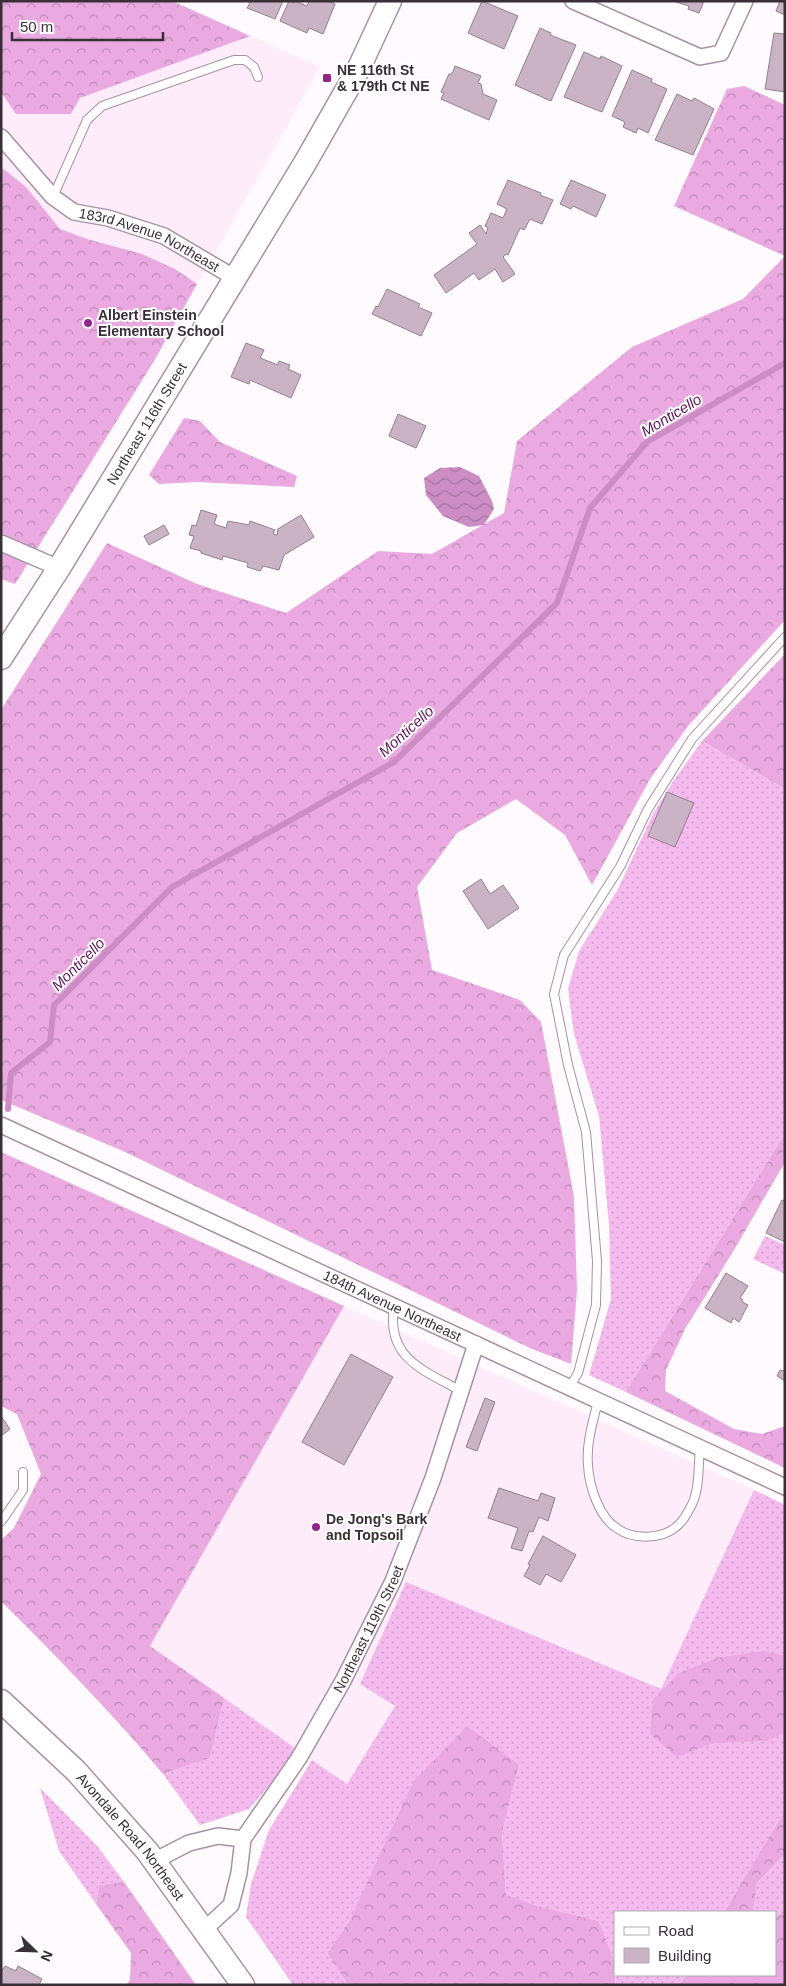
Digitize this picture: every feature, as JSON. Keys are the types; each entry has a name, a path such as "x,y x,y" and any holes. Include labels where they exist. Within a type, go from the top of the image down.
{"street":[{"name":"Northeast 116th Street","path":"1,658 59,568 305,163 352,82 390,1"},
{"path":"572,1 700,57 721,53 745,1"},
{"name":"183rd Avenue Northeast","path":"1,138 53,197 74,212 108,218 164,236 235,278"},
{"path":"1,543 59,568"},
{"name":"184th Avenue Northeast","path":"1,1126 785,1487"},
{"name":"Northeast 119th Street","path":"204,1930 231,1905 239,1873 243,1839 299,1758 343,1681 393,1581 433,1478 476,1344"},
{"name":"Avondale Road Northeast","path":"1,1701 76,1771 154,1861 243,1985"},
{"path":"154,1861 189,1843 218,1836 243,1839"}],"lane":[{"path":"53,197 87,120 102,106 234,60 245,60 254,67 258,77"},
{"path":"570,1388 578,1373 596,1305 597,1262 586,1132 568,1066 554,994 564,955 620,867 648,809 692,739 785,637"},
{"path":"394,1307 392,1322 396,1342 405,1356 422,1369 461,1391"},
{"path":"598,1401 589,1434 588,1465 597,1500 605,1516 618,1529 632,1534 647,1536 663,1534 677,1526 691,1507 696,1487 700,1448"},
{"path":"1,1522 23,1490 23,1472"}],"shaded area":[{"name":"Albert Einstein Elementary School","path":"1,1 172,1 320,67 154,361 15,584 1,579"},
{"path":"702,741 785,789 785,1133 626,1392 589,1375 611,1299 609,1225 599,1116 574,1034 568,989 579,951 617,891 653,814 674,780"},
{"path":"765,1236 785,1245 785,1274 753,1259"},
{"path":"344,1306 754,1490 661,1689 406,1582 395,1706 347,1784 150,1647"},
{"path":"754,1490 785,1505 785,1810 725,1911 614,1911 614,1960 599,1921 506,1896 502,1833 519,1765 350,1920 327,1953 348,1985 293,1985 246,1917 251,1884 269,1830 312,1760 347,1784 395,1706 360,1684 406,1582 661,1689"},
{"path":"224,1698 295,1748 280,1773 249,1809 200,1825 163,1774 210,1758"},
{"path":"40,1788 98,1847 124,1882 99,1885 96,1904 59,1851"},
{"path":"785,1854 785,1913 776,1916 776,1911 753,1911 757,1883"},
{"path":"616,1976 685,1976 680,1985 615,1985"}],"green space":[{"path":"1,1 172,1 250,36 80,98 71,114 16,114 1,92"},
{"path":"744,86 785,105 785,256 674,206 727,89"},
{"path":"1,167 26,187 60,229 87,239 142,254 175,269 197,284 154,361 15,584 1,579"},
{"path":"785,256 785,620 688,726 650,779 592,885 565,835 516,799 457,833 417,887 432,970 520,1000 541,1022 574,1197 577,1290 571,1364 532,1349 123,1151 1,1100 1,710 107,543 197,584 286,613 378,551 432,554 504,513 517,441 632,347 743,299"},
{"path":"184,418 200,421 220,442 297,476 294,487 197,482 159,484 149,475"},
{"path":"785,654 785,789 702,741"},
{"path":"785,1133 785,1162 685,1329 666,1370 665,1391 734,1429 762,1434 785,1426 785,1468 626,1392"},
{"path":"1,1152 344,1306 150,1646 224,1698 210,1758 163,1774 84,1686 1,1601 1,1540 14,1528 41,1474 17,1414 1,1406"},
{"path":"763,1651 785,1656 785,1732 767,1741 713,1743 677,1757 650,1734 653,1700 679,1673 717,1658"},
{"path":"467,1726 519,1765 502,1833 506,1895 538,1906 599,1921 614,1960 615,1985 348,1985 327,1953 350,1920 413,1782"},
{"path":"785,1810 785,1854 757,1883 753,1911 725,1911"},
{"path":"124,1882 196,1985 126,1985 130,1980 131,1953 96,1904 99,1885"},
{"path":"785,1913 785,1985 680,1985 685,1976 776,1976 776,1916"}],"water":[{"path":"460,467 479,476 492,501 494,509 484,525 469,527 443,516 426,495 424,478 440,468"}],"building":[{"path":"247,1 283,1 275,19 247,8 250,3"},
{"path":"289,1 294,3 295,1 307,6 309,1 328,1 335,4 323,34 309,28 307,33 280,21"},
{"path":"482,1 518,16 504,49 468,33"},
{"path":"673,1 704,1 699,13 688,9 689,6"},
{"path":"780,1 785,1 785,15 776,11"},
{"path":"540,28 551,33 550,35 576,45 551,101 515,85"},
{"path":"774,33 785,34 785,92 765,89"},
{"path":"584,52 600,59 601,56 622,66 602,112 564,97"},
{"path":"455,66 481,76 478,83 481,84 483,94 497,100 489,120 441,99 444,93 441,92"},
{"path":"632,70 652,79 651,82 667,89 648,133 638,128 636,133 623,127 625,122 612,116"},
{"path":"677,94 692,101 694,98 714,109 693,155 655,140"},
{"path":"508,180 541,193 540,195 553,200 542,224 530,219 524,230 520,228 508,255 506,254 503,257 515,274 503,282 495,269 479,280 474,273 446,293 434,275 477,244 469,233 480,225 486,234 488,228 485,226 491,213 503,218 507,209 497,204"},
{"path":"571,180 606,195 596,217 573,206 571,209 560,204"},
{"path":"387,289 420,304 418,307 432,313 421,336 372,314 376,306 378,307"},
{"path":"246,343 264,350 260,358 278,365 279,361 290,365 288,369 301,375 291,398 250,380 249,384 231,377"},
{"path":"398,414 426,426 416,448 389,436"},
{"path":"201,510 217,515 214,524 226,528 228,521 249,525 250,521 275,530 273,534 277,535 278,529 301,515 314,537 284,555 279,570 263,566 260,571 247,567 248,563 223,556 222,560 190,548 194,536 189,535 192,525 196,526"},
{"path":"164,525 169,534 149,545 144,536"},
{"path":"667,792 694,803 675,847 648,836"},
{"path":"481,879 490,894 503,885 519,908 488,929 463,891"},
{"path":"782,1200 785,1201 785,1242 766,1233"},
{"path":"726,1273 748,1286 740,1298 743,1300 742,1302 748,1305 739,1322 733,1318 731,1323 705,1308"},
{"path":"351,1354 393,1377 344,1465 302,1442"},
{"path":"785,1369 785,1381 777,1376 780,1370 783,1371"},
{"path":"485,1398 495,1402 477,1451 466,1447"},
{"path":"1,1416 10,1429 1,1436"},
{"path":"499,1488 538,1501 541,1493 555,1498 548,1521 539,1517 533,1532 529,1531 522,1551 511,1548 518,1528 488,1518"},
{"path":"543,1536 576,1555 561,1582 546,1574 540,1585 524,1576 530,1565 528,1564"},
{"path":"5,1966 16,1971 18,1966 42,1979 39,1985 1,1985 1,1972"}],"waterway":[{"name":"Monticello","path":"8,1109 11,1073 50,1042 54,1005 172,887 394,762 557,603 590,508 647,442 785,363"}],"place":[{"name":"NE 116th St & 179th Ct NE","path":"327,78"},
{"name":"Albert Einstein Elementary School","path":"88,323"},
{"name":"De Jong's Bark and Topsoil","path":"316,1527"}]}
